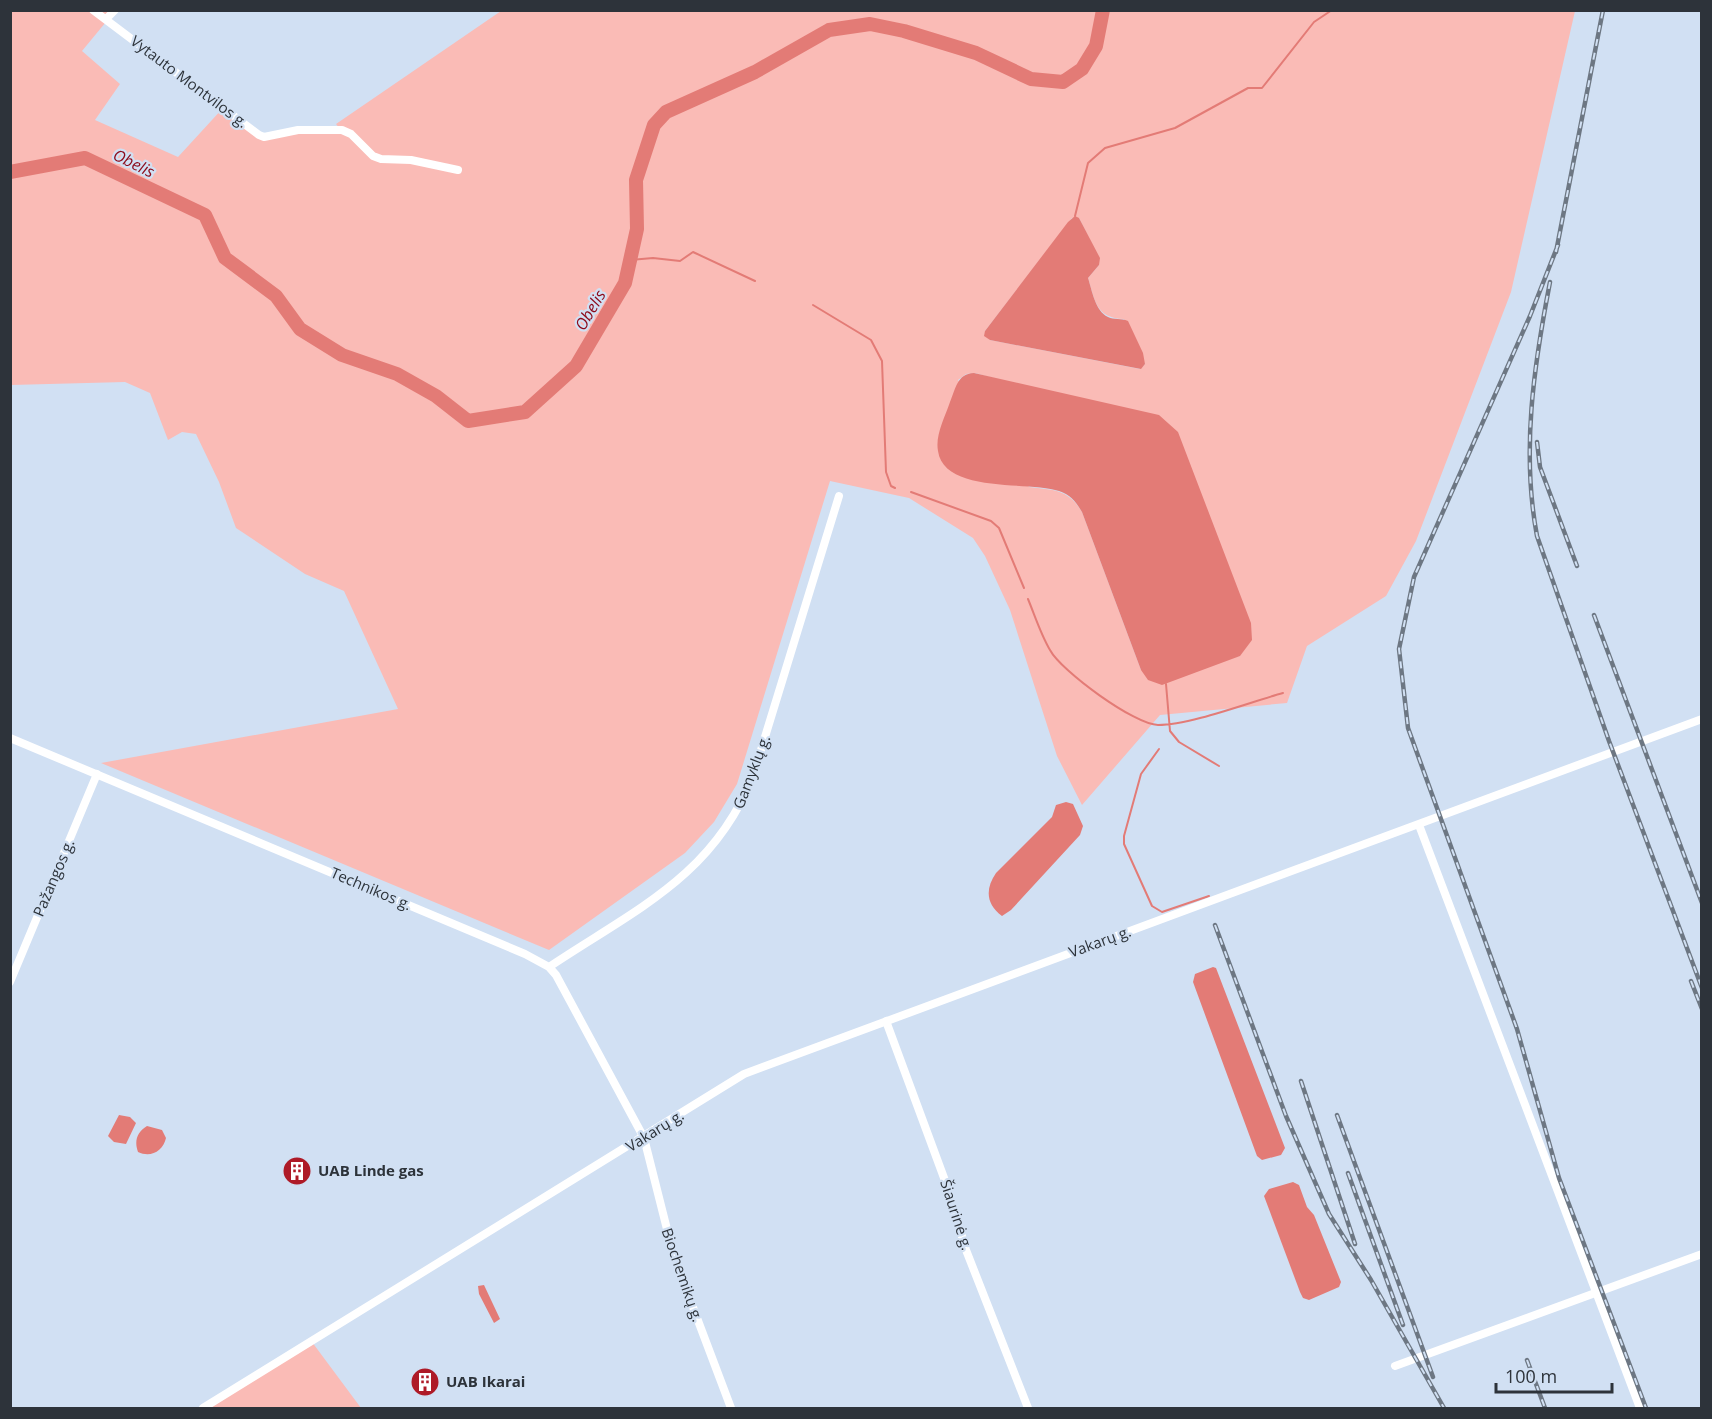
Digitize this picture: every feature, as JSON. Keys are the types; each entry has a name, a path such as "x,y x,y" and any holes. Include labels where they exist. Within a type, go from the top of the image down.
{"street":[{"name":"Vytauto Montvilos g.","path":"93,10 259,135 264,137 298,130 342,130 351,134 373,156 381,159 411,160 458,170"},
{"path":"106,19 115,10"},
{"name":"Gamyklų g.","path":"549,967 680,880 713,848 736,814 753,776 839,496"},
{"name":"Vakarų g.","path":"203,1408 644,1138 744,1074 1419,825 1701,718"},
{"name":"Technikos g.","path":"10,738 514,949 549,967 556,975 644,1138"},
{"name":"Pažangos g.","path":"10,982 97,774"},
{"path":"1419,825 1640,1408"},
{"name":"Šiaurinė g.","path":"886,1021 947,1186 966,1250 1028,1408"},
{"name":"Biochemikų g.","path":"644,1138 674,1257 731,1408"},
{"path":"1395,1366 1701,1254"}],"shaded area":[{"path":"10,11 115,11 82,51 120,84 95,120 178,157 223,108 259,135 341,130 336,124 501,11 1575,11 1511,292 1416,541 1386,596 1307,646 1287,703 1160,715 1082,805 1057,756 1010,610 985,556 973,538 909,498 830,481 737,784 714,822 685,853 549,950 101,763 398,709 344,591 305,574 236,528 219,482 196,434 182,432 168,440 150,393 125,382 11,385","holes":["1072,218 1079,218 1099,258 1099,265 1088,278 1095,301 1102,312 1124,319 1145,364 1140,369 990,340 985,331","975,373 993,378 1240,656 1141,670 1082,512 1077,504 1060,492 1029,487 958,380 966,374"]},
{"path":"1075,216 1079,218 1100,258 1099,265 1088,278 1095,300 1100,310 1108,317 1128,321 1143,353 1145,364 1141,369 990,340 984,336 985,331 1068,222"},
{"path":"974,373 1159,415 1178,432 1251,623 1252,640 1240,656 1162,685 1148,680 1141,670 1082,512 1073,499 1059,491 1046,488 971,480 955,474 944,465 937,445 941,426 958,383 964,376"},
{"path":"1066,802 1073,804 1083,826 1080,835 1011,910 1002,916 990,901 989,890 992,879 1052,817 1056,805"},
{"path":"1216,968 1285,1148 1281,1155 1262,1160 1257,1156 1193,982 1195,974"},
{"path":"119,1115 130,1117 136,1123 126,1144 114,1142 108,1136"},
{"path":"147,1126 162,1130 166,1138 162,1147 152,1154 138,1152 136,1144 137,1137"},
{"path":"1293,1182 1299,1185 1307,1207 1314,1215 1341,1282 1339,1287 1309,1300 1303,1298 1300,1292 1264,1196 1269,1189"},
{"path":"484,1285 500,1319 494,1323 479,1294 478,1286"},
{"path":"312,1342 361,1408 203,1408"}],"waterway":[{"name":"Obelis","path":"10,172 85,158 205,215 225,258 276,296 300,329 342,355 397,374 436,396 468,421 525,412 576,366 625,283 637,229 636,180 654,125 666,112 755,72 829,30 870,24 904,31 976,53 1031,79 1063,82 1082,69 1096,46 1103,10"},
{"path":"1075,216 1088,163 1105,148 1175,128 1248,88 1262,88 1314,22 1332,10"},
{"path":"630,260 653,258 680,261 693,252 755,281"},
{"path":"813,305 871,340 882,361 886,472 891,486 895,488"},
{"path":"911,492 991,521 999,528 1024,588"},
{"path":"1028,599 1050,650 1068,671 1117,707 1147,723 1158,725 1186,721 1283,693"},
{"path":"1166,684 1170,731 1179,742 1219,766"},
{"path":"1159,749 1141,774 1124,836 1124,844 1152,906 1162,912 1209,896"}],"railway":[{"path":"1556,252 1603,10"},
{"path":"1558,245 1530,316 1414,577 1399,649 1408,728 1517,1029 1559,1178 1646,1408"},
{"path":"1550,282 1535,376 1530,440 1532,504 1537,536 1609,741 1702,988"},
{"path":"1537,442 1540,467 1577,566"},
{"path":"1594,615 1702,903"},
{"path":"1215,925 1286,1116 1329,1214 1371,1280 1444,1408"},
{"path":"1691,981 1702,1009"},
{"path":"1301,1081 1355,1244"},
{"path":"1337,1115 1433,1377"},
{"path":"1348,1173 1403,1325"},
{"path":"1527,1360 1545,1408"}],"place":[{"name":"UAB Linde gas","path":"297,1171"},
{"name":"UAB Ikarai","path":"425,1382"}]}
